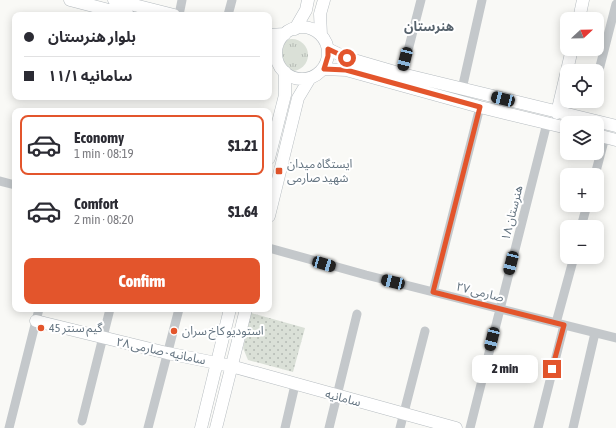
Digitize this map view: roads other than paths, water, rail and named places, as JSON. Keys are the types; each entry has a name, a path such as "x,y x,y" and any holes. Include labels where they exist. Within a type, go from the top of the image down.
{"main road":[{"path":"70,0 116,12"},
{"path":"114,0 162,12"},
{"path":"272,146 285,95 277,64 277,47 280,40 290,31 306,10 308,0"},
{"path":"277,64 297,79 310,78 324,69 328,56 328,49 321,35 320,14 324,0"},
{"path":"580,12 583,0"},
{"path":"272,34 309,28 321,35"},
{"path":"328,49 347,58 402,74 557,113 616,126"},
{"path":"557,113 570,56"},
{"path":"324,69 346,70 480,107 560,126"},
{"path":"272,204 298,98 310,78"},
{"path":"201,428 229,312"},
{"path":"216,428 245,312"},
{"name":"سامانیه - صارمی ۲۸","path":"36,321 167,353 231,366"},
{"name":"سامانیه","path":"231,366 295,385 456,428"}],"street":[{"path":"180,12 182,0"},
{"path":"229,12 232,0"},
{"path":"402,74 421,0"},
{"path":"462,89 482,0"},
{"path":"601,64 616,4"},
{"path":"433,292 480,107"},
{"name":"هنرستان ۱۸","path":"470,428 547,123"},
{"path":"597,168 606,138"},
{"path":"0,181 12,184"},
{"name":"صارمی ۲۷","path":"272,249 366,276 616,338"},
{"path":"538,428 573,264"},
{"path":"8,428 39,312"},
{"path":"82,421 109,312"},
{"path":"148,428 178,312"},
{"path":"329,428 357,314"},
{"path":"400,428 426,331"},
{"path":"573,428 596,333"},
{"path":"285,428 295,385"}],"place":[{"name":"ایستگاه میدان شهید صارمی","path":"279,171"},
{"name":"گیم سنتر 45","path":"41,328"},
{"name":"استودیو کاخ سران","path":"174,331"}],"district":[{"name":"هنرستان","path":"429,26"}]}
